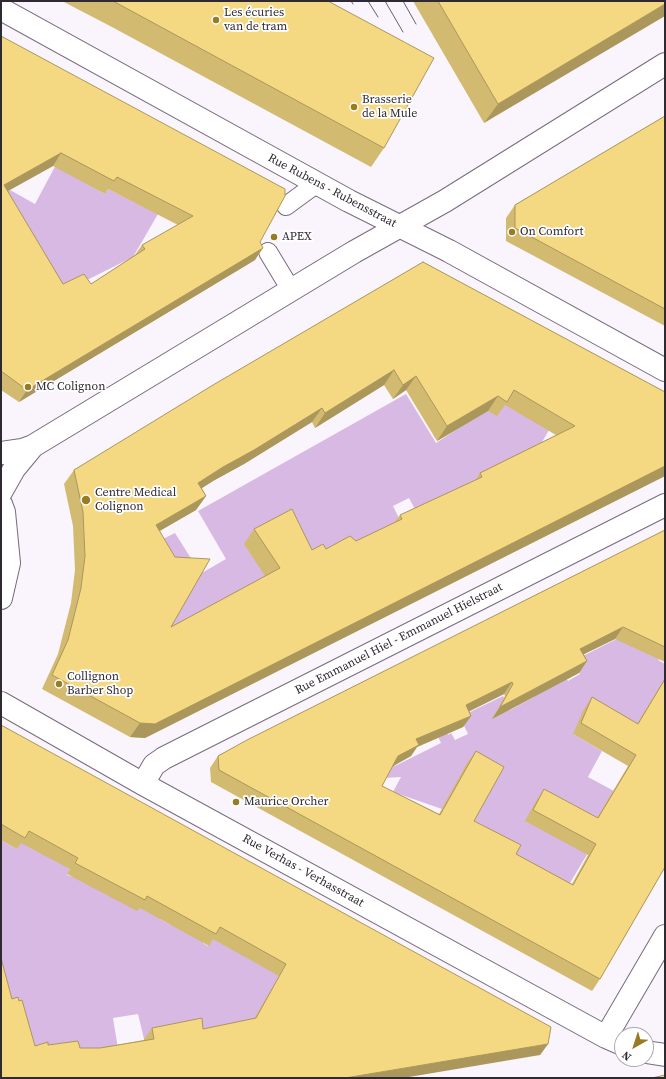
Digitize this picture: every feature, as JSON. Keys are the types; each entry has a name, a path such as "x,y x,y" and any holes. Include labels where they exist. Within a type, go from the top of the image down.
{"street":[{"name":"Rue Rubens - Rubensstraat","path":"1,9 316,184 449,251 665,370"},
{"path":"1,453 22,450 33,446 291,290 399,226 445,201 665,64"},
{"path":"1,492 14,469 33,446"},
{"path":"1,504 4,512 8,563 1,598"},
{"name":"Rue Emmanuel Hiel - Emmanuel Hielstraat","path":"143,784 154,765 164,758 665,505"},
{"name":"Rue Verhas - Verhasstraat","path":"1,703 143,784 614,1040"},
{"path":"620,1027 665,936"},
{"path":"654,1053 665,1055"}],"lane":[{"path":"286,206 316,184"},
{"path":"268,252 291,290"}],"shaded area":[{"path":"58,161 80,180 105,194 108,189 158,214 133,257 53,297 1,195 10,190 35,204"},
{"path":"434,371 504,404 549,430 542,442 576,435 417,513 409,498 393,506 402,524 295,582 127,660 200,574 226,559 198,511 406,394 436,443 465,424"},
{"path":"175,533 199,571 147,547"},
{"path":"660,617 665,656 658,660 665,664 665,682 630,736 573,734 602,751 588,777 614,791 614,809 567,888 442,809 393,792 401,777 384,778 386,752 395,766 441,743 435,730 444,726 448,735 451,733 455,740 468,734 458,713 468,713 503,696 510,710 534,697 532,691 565,676 568,681 580,674 572,657 583,656"},
{"path":"25,834 70,869 67,875 145,898 160,919 169,924 210,932 203,943 208,946 214,935 281,972 263,1005 383,1012 144,1039 138,1014 113,1018 119,1055 41,1059 1,1004 1,840 17,849"}],"building":[{"path":"113,1 328,1 434,58 384,148"},
{"path":"438,1 665,1 665,4 498,104"},
{"path":"1,36 285,189 285,196 260,242 263,248 27,390 1,371","holes":["61,153 114,181 117,177 193,216 142,245 145,249 91,284 84,274 63,284 4,185"]},
{"path":"665,116 665,309 515,228 515,205"},
{"path":"423,262 665,392 665,466 155,724 140,723 52,675 68,640 81,588 85,556 83,512 74,470 213,385","holes":["394,370 403,385 416,376 447,426 498,396 507,402 514,390 575,426 480,473 482,477 400,515 402,519 356,541 350,536 326,549 323,544 312,550 292,509 254,529 280,568 171,627 210,559 175,557 156,525 206,496 198,483 322,408 325,413"]},
{"path":"665,530 665,647 623,627 580,649 587,661 500,707 513,684 512,682 466,705 471,716 416,739 419,745 398,756 382,786 440,815 476,751 504,767 474,821 521,845 516,854 573,885 596,844 533,810 544,789 598,818 636,755 581,723 592,697 638,724 665,679 665,867 600,979 219,770 218,756 247,740"},
{"path":"1,725 551,1027 548,1044 345,1078 1,1078 1,958 12,999 18,997 19,1001 22,1000 35,1046 48,1042 48,1045 78,1041 80,1048 100,1048 154,1039 152,1028 202,1018 203,1029 256,1018 286,964 220,927 216,934 147,896 145,900 75,863 78,858 29,831 25,838 1,824"},
{"path":"665,1075 665,1078 652,1078"}],"tram line":[{"path":"368,1 378,17"},
{"path":"385,1 403,32"},
{"path":"403,1 416,24"}],"place":[{"name":"Les écuries van de tram","path":"216,20"},
{"name":"Brasserie de la Mule","path":"354,107"},
{"name":"On Comfort","path":"512,232"},
{"name":"APEX","path":"274,237"},
{"name":"MC Colignon","path":"28,387"},
{"name":"Centre Medical Colignon","path":"86,500"},
{"name":"Collignon Barber Shop","path":"59,684"},
{"name":"Maurice Orcher","path":"236,802"}]}
